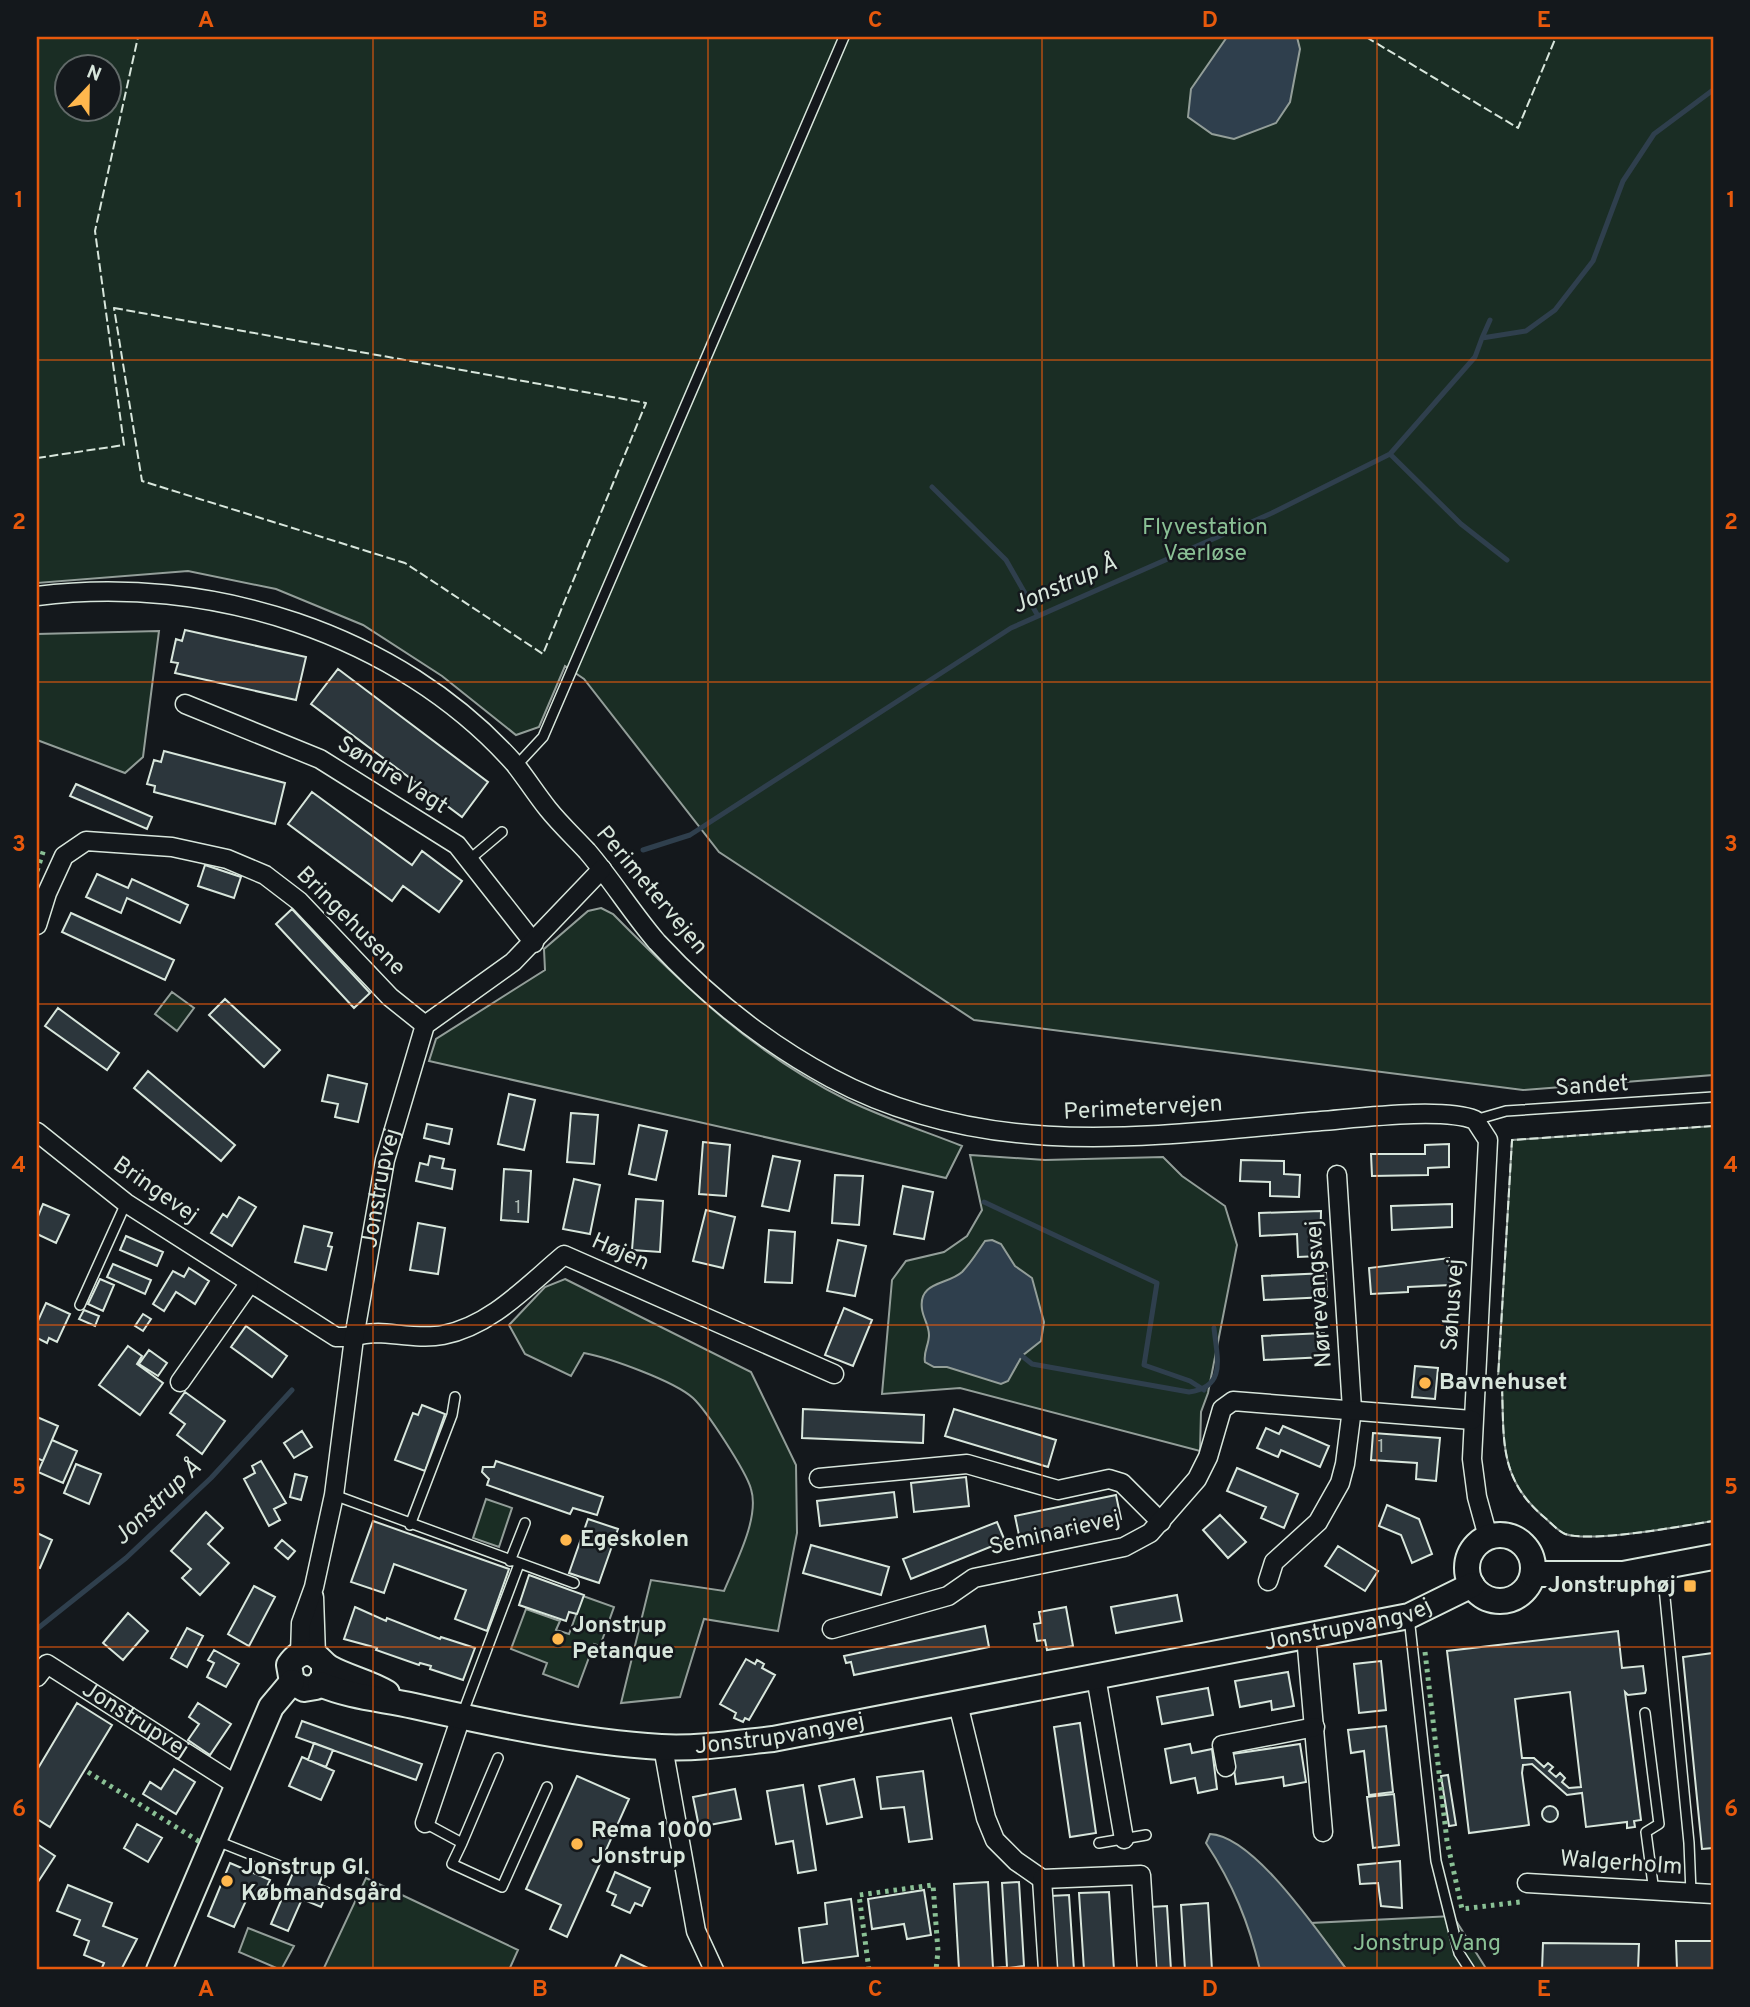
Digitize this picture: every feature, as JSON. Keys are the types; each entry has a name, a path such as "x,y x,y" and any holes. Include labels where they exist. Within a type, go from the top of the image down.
{"street":[{"name":"Perimetervejen","path":"37,596 128,592 185,596 239,606 284,619 342,641 388,664 436,694 485,733 602,869 665,949 711,996 769,1040 832,1079 895,1105 947,1120 1054,1138 1118,1138 1344,1119 1453,1114 1475,1120"},
{"name":"Søndre Vagt","path":"185,704 320,759 457,845 534,943"},
{"name":"Bringehusene","path":"37,925 47,893 64,856 86,841 172,848 227,859 264,875 299,901 390,997 425,1025"},
{"path":"425,1025 513,962 602,869"},
{"name":"Jonstrupvej","path":"309,1671 314,1587 334,1495 354,1338 385,1160 425,1025"},
{"name":"Søhusvej","path":"1475,1120 1488,1140 1472,1420 1477,1497 1488,1537"},
{"name":"Bringevej","path":"37,1132 126,1203 249,1283 336,1337 354,1338"},
{"name":"Nørrevangsvej","path":"1268,1581 1274,1562 1318,1522 1331,1500 1345,1464 1352,1409 1337,1175"},
{"name":"Højen","path":"354,1338 374,1333 441,1336 466,1329 499,1310 564,1255 834,1374"},
{"path":"180,1382 249,1283"},
{"name":"Seminarievej","path":"832,1629 948,1596 974,1578 1124,1547 1150,1533 1197,1479 1227,1404 1233,1401 1472,1420"},
{"path":"819,1478 967,1464 1058,1490 1109,1479 1122,1483 1161,1522"},
{"path":"1505,1535 1521,1543 1531,1557 1533,1574 1525,1590 1510,1600 1493,1601 1472,1585 1468,1576 1469,1557 1473,1549 1488,1537 1505,1535"},
{"path":"1533,1574 1623,1574 1713,1557"},
{"name":"Jonstrupvangvej","path":"309,1671 375,1686 402,1703 461,1717 663,1747 773,1739 1409,1616 1472,1585"},
{"path":"1306,1636 1323,1832"},
{"name":"Jonstrupvej","path":"37,1677 47,1664 238,1786"},
{"path":"159,1970 271,1707 309,1671"},
{"path":"1096,1677 1124,1839"},
{"path":"958,1704 986,1818 996,1840 1016,1861 1042,1879 1141,1875 1147,1970"},
{"path":"425,1823 461,1717"},
{"path":"1226,1767 1222,1745 1315,1727"},
{"path":"663,1747 696,1931 714,1970"},
{"path":"1042,1879 1048,1970"},
{"name":"Walgerholm","path":"1527,1883 1713,1894"}],"lane":[{"path":"516,766 543,737 844,37"},
{"path":"470,859 502,832"},
{"name":"Sandet","path":"1475,1120 1506,1111 1713,1097"},
{"path":"80,1305 126,1203"},
{"path":"410,1525 452,1415 455,1396"},
{"path":"334,1495 574,1583"},
{"path":"461,1717 515,1563 525,1523"},
{"path":"1662,1566 1691,1893"},
{"path":"1409,1616 1436,1861 1460,1953 1470,1970"},
{"path":"1645,1713 1659,1824 1646,1832 1654,1892"},
{"path":"498,1758 452,1864 502,1887 547,1787"},
{"path":"425,1823 462,1843"},
{"path":"1099,1843 1146,1835"},
{"path":"215,1840 280,1866"}],"green space":[{"name":"Flyvestation Værløse","path":"37,37 1713,37 1713,1075 1523,1090 974,1020 719,852 584,679 565,666 539,727 516,735 442,676 363,625 276,589 188,571 37,583"},
{"path":"159,631 143,757 125,773 37,740 37,634"},
{"path":"601,908 613,914 667,968 722,1017 781,1062 847,1100 962,1146 946,1178 429,1061 436,1039 545,970 544,949 588,911"},
{"path":"172,992 194,1008 177,1031 155,1014"},
{"path":"1713,1126 1713,1521 1616,1535 1565,1534 1529,1503 1519,1488 1511,1473 1504,1441 1502,1386 1498,1378 1512,1140"},
{"path":"970,1155 1045,1160 1163,1157 1182,1176 1225,1206 1237,1245 1208,1393 1201,1412 1200,1451 960,1388 882,1394 892,1280 906,1261 944,1252 967,1236 982,1210"},
{"path":"565,1279 751,1372 796,1465 797,1533 778,1631 704,1619 680,1697 621,1703 651,1580 724,1591 749,1527 753,1501 751,1489 716,1427 684,1391 641,1371 584,1353 571,1376 525,1354 509,1325 545,1287"},
{"path":"486,1499 512,1508 499,1547 473,1538"},
{"name":"Jonstrup Petanque","path":"583,1596 614,1607 600,1646 594,1644 578,1687 543,1674 547,1663 511,1649 526,1609 560,1621 556,1630 569,1634"},
{"path":"366,1878 518,1950 509,1970 323,1970"},
{"name":"Jonstrup Vang","path":"1453,1916 1487,1970 1347,1970 1311,1923"},
{"path":"248,1928 294,1946 281,1970 239,1952"}],"water":[{"path":"1227,37 1297,37 1300,49 1290,102 1276,123 1234,139 1212,134 1188,117 1191,89"},
{"path":"992,1240 1001,1244 1015,1266 1032,1278 1044,1322 1041,1341 1022,1356 1008,1381 1001,1384 947,1367 934,1367 925,1362 929,1335 922,1309 925,1293 929,1288 962,1272 985,1241"},
{"path":"1210,1834 1228,1839 1247,1851 1266,1869 1304,1912 1347,1970 1260,1970 1239,1904 1206,1843"}],"building":[{"path":"185,630 306,657 296,700 175,673 178,663 171,662 176,639 182,641"},
{"path":"338,669 488,782 462,817 311,704"},
{"path":"164,751 285,783 275,824 154,792 155,786 147,784 154,760 161,762"},
{"path":"76,784 152,817 147,829 70,796"},
{"path":"312,792 412,865 422,851 462,881 439,912 403,886 392,901 288,824"},
{"path":"205,865 241,877 234,898 198,886"},
{"path":"97,874 128,888 132,879 188,905 180,923 127,898 121,913 86,897"},
{"path":"292,909 370,993 354,1008 276,924"},
{"path":"71,913 174,960 165,980 62,932"},
{"path":"225,999 280,1050 264,1067 209,1015"},
{"path":"58,1008 119,1053 107,1070 45,1026"},
{"path":"148,1071 235,1145 221,1161 134,1088"},
{"path":"328,1075 367,1084 358,1122 335,1117 338,1104 322,1101"},
{"path":"509,1094 535,1100 524,1150 498,1144"},
{"path":"571,1113 598,1115 594,1164 567,1162"},
{"path":"427,1124 452,1129 449,1144 424,1138"},
{"path":"639,1125 667,1131 656,1180 629,1174"},
{"path":"703,1142 730,1145 726,1196 699,1194"},
{"path":"1449,1144 1449,1167 1428,1168 1428,1175 1372,1176 1371,1154 1425,1154 1425,1145"},
{"path":"430,1156 444,1159 442,1168 455,1170 452,1189 416,1181 420,1163 428,1165"},
{"path":"773,1156 800,1161 789,1211 762,1206"},
{"path":"1241,1160 1284,1161 1284,1174 1300,1175 1299,1197 1270,1196 1270,1182 1240,1181"},
{"path":"504,1169 531,1171 528,1222 501,1220"},
{"path":"835,1175 863,1176 859,1225 832,1223"},
{"path":"574,1179 600,1185 590,1234 563,1229"},
{"path":"903,1186 933,1192 924,1239 894,1234"},
{"path":"239,1197 256,1207 232,1246 211,1233 223,1214 227,1217"},
{"path":"636,1199 663,1201 660,1252 632,1250"},
{"path":"43,1204 69,1215 56,1243 37,1234 37,1219"},
{"path":"1452,1204 1452,1227 1392,1230 1391,1206"},
{"path":"706,1210 735,1217 723,1268 693,1261"},
{"path":"1321,1211 1320,1256 1298,1257 1297,1234 1260,1236 1259,1213"},
{"path":"418,1223 445,1228 438,1274 410,1270"},
{"path":"304,1226 332,1233 328,1246 332,1247 326,1270 295,1262"},
{"path":"769,1230 795,1232 792,1283 765,1282"},
{"path":"126,1236 163,1252 157,1266 120,1250"},
{"path":"838,1240 866,1246 855,1296 827,1291"},
{"path":"1449,1258 1451,1285 1408,1287 1408,1292 1371,1294 1369,1268"},
{"path":"113,1264 151,1280 145,1294 107,1277"},
{"path":"189,1268 209,1281 195,1304 176,1292 164,1311 153,1304 173,1271 184,1277"},
{"path":"1326,1273 1327,1297 1264,1300 1262,1276"},
{"path":"100,1279 114,1285 103,1311 88,1304"},
{"path":"46,1303 70,1314 57,1342 49,1338 47,1343 37,1338 37,1323"},
{"path":"844,1308 872,1320 853,1366 825,1355"},
{"path":"84,1310 99,1316 95,1326 79,1319"},
{"path":"143,1314 151,1319 143,1331 135,1326"},
{"path":"246,1326 287,1356 272,1377 231,1347"},
{"path":"1324,1333 1325,1357 1264,1360 1262,1336"},
{"path":"128,1346 142,1356 137,1364 163,1383 140,1415 99,1385"},
{"path":"149,1350 167,1363 158,1376 139,1364"},
{"name":"Bavnehuset","path":"1415,1366 1438,1368 1435,1399 1412,1397"},
{"path":"185,1392 225,1421 202,1454 177,1435 185,1424 170,1413"},
{"path":"422,1405 445,1414 425,1471 395,1460 413,1413 418,1415"},
{"path":"803,1409 924,1415 923,1443 802,1438"},
{"path":"954,1409 1056,1440 1048,1467 945,1436"},
{"path":"37,1417 58,1426 43,1461 37,1458"},
{"path":"1283,1426 1329,1446 1320,1467 1281,1450 1278,1457 1257,1448 1266,1428 1279,1434"},
{"path":"302,1431 312,1447 294,1458 284,1443"},
{"path":"1373,1433 1440,1438 1436,1481 1416,1479 1417,1463 1371,1460"},
{"path":"52,1440 77,1451 63,1483 38,1472"},
{"path":"261,1461 286,1503 274,1509 280,1520 269,1526 244,1479 255,1473 252,1466"},
{"path":"496,1461 603,1497 597,1515 573,1508 570,1514 487,1485 489,1479 482,1472 483,1467 494,1467"},
{"path":"76,1464 101,1474 89,1504 64,1493"},
{"path":"1237,1468 1298,1494 1284,1528 1261,1518 1266,1507 1227,1491"},
{"path":"295,1474 307,1477 301,1500 290,1497"},
{"path":"966,1477 969,1506 914,1512 911,1483"},
{"path":"894,1492 897,1517 820,1526 817,1501"},
{"path":"1116,1495 1121,1519 1020,1540 1015,1516"},
{"path":"1387,1505 1419,1519 1432,1554 1412,1563 1401,1535 1379,1526"},
{"path":"206,1512 223,1528 208,1544 229,1563 200,1595 182,1578 191,1569 171,1551"},
{"path":"1220,1515 1246,1542 1228,1558 1203,1530"},
{"path":"588,1519 618,1529 599,1583 569,1573"},
{"path":"373,1521 509,1569 487,1631 455,1619 466,1590 394,1564 384,1593 351,1582"},
{"path":"997,1522 1005,1541 911,1579 903,1559"},
{"path":"37,1533 52,1540 40,1568 37,1567"},
{"path":"282,1540 295,1551 288,1559 275,1548"},
{"path":"811,1545 889,1567 881,1595 803,1573"},
{"path":"1338,1546 1378,1571 1365,1591 1325,1566"},
{"path":"529,1575 584,1595 577,1614 569,1612 566,1621 519,1605"},
{"path":"254,1586 275,1597 249,1646 228,1634"},
{"path":"1177,1595 1182,1621 1116,1633 1111,1607"},
{"path":"355,1607 386,1621 387,1618 440,1639 441,1637 475,1648 463,1680 430,1669 431,1666 419,1665 376,1650 377,1648 344,1639"},
{"path":"1066,1607 1073,1646 1047,1650 1045,1640 1037,1641 1034,1624 1041,1623 1039,1612"},
{"path":"128,1613 148,1631 123,1660 103,1643"},
{"path":"985,1626 989,1647 854,1675 851,1662 846,1663 844,1656"},
{"path":"187,1628 203,1636 187,1667 171,1658"},
{"path":"1618,1631 1622,1668 1643,1666 1646,1690 1645,1693 1628,1695 1625,1692 1641,1820 1634,1821 1635,1827 1627,1828 1627,1822 1586,1827 1582,1793 1567,1795 1532,1764 1523,1765 1522,1773 1529,1825 1469,1833 1447,1651","holes":["1570,1692 1581,1787 1569,1788 1562,1782 1565,1778 1560,1773 1556,1777 1549,1771 1553,1767 1548,1763 1544,1767 1534,1758 1522,1758 1515,1699"]},
{"path":"214,1650 239,1664 226,1687 207,1677 214,1663 208,1660"},
{"path":"1713,1653 1713,1848 1702,1849 1683,1657"},
{"path":"746,1659 755,1664 757,1660 764,1664 762,1668 775,1675 749,1720 745,1718 743,1722 734,1718 736,1713 720,1704"},
{"path":"1381,1661 1386,1710 1359,1713 1354,1664"},
{"path":"1288,1672 1294,1706 1272,1710 1271,1701 1240,1707 1235,1681"},
{"path":"1208,1688 1213,1715 1162,1724 1157,1697"},
{"path":"77,1703 112,1725 50,1827 37,1819 37,1770"},
{"path":"198,1703 231,1724 210,1755 188,1740 199,1724 189,1717"},
{"path":"302,1721 422,1764 416,1780 296,1737"},
{"path":"1080,1723 1096,1833 1070,1837 1054,1727"},
{"path":"1386,1726 1393,1792 1369,1795 1364,1751 1351,1753 1348,1730"},
{"path":"314,1743 333,1750 326,1767 308,1760"},
{"path":"1190,1744 1192,1753 1212,1749 1217,1789 1198,1793 1195,1778 1171,1783 1165,1749"},
{"path":"1300,1744 1306,1782 1284,1786 1283,1777 1236,1784 1232,1754"},
{"path":"302,1757 334,1771 321,1800 289,1786"},
{"path":"174,1769 195,1782 176,1814 143,1794 150,1782 161,1789"},
{"path":"923,1771 932,1839 909,1842 904,1807 881,1809 877,1777"},
{"path":"1448,1775 1456,1825 1449,1826 1441,1776"},
{"name":"Rema 1000 Jonstrup","path":"577,1776 629,1799 567,1937 550,1929 561,1905 526,1889"},
{"path":"854,1779 862,1817 827,1824 819,1786"},
{"path":"803,1785 816,1870 798,1873 793,1841 776,1844 767,1791"},
{"path":"735,1789 741,1819 699,1827 693,1797"},
{"path":"1394,1794 1399,1845 1373,1848 1367,1797"},
{"path":"1550,1806 1558,1814 1550,1822 1542,1814"},
{"path":"137,1824 162,1838 148,1862 124,1848"},
{"path":"37,1844 55,1856 38,1882 37,1881"},
{"path":"298,1861 324,1872 319,1884 329,1888 321,1907 302,1899 288,1931 271,1924"},
{"path":"1400,1861 1402,1908 1381,1906 1378,1883 1360,1884 1358,1865"},
{"path":"230,1863 270,1880 261,1900 249,1894 234,1927 208,1916"},
{"path":"615,1872 650,1888 642,1906 635,1903 630,1913 612,1905 616,1895 607,1891"},
{"path":"988,1882 993,1968 946,1970 959,1969 954,1884"},
{"path":"1019,1882 1024,1966 994,1970 993,1968 1007,1967 1002,1883"},
{"path":"68,1885 112,1903 103,1926 137,1939 121,1970 101,1970 104,1963 84,1955 89,1941 74,1935 80,1920 57,1911"},
{"path":"924,1890 931,1935 907,1939 904,1924 872,1929 868,1899"},
{"path":"1109,1892 1114,1970 1084,1970 1079,1893"},
{"path":"1069,1895 1074,1970 1055,1970 1050,1896"},
{"path":"851,1899 858,1956 803,1963 799,1928 827,1924 825,1903"},
{"path":"1208,1903 1212,1970 1185,1970 1181,1905"},
{"path":"1167,1906 1171,1970 1154,1970 1150,1907"},
{"path":"1676,1941 1713,1941 1713,1970 1677,1970"},
{"path":"1543,1943 1639,1944 1638,1970 1542,1970"},
{"path":"621,1955 652,1970 614,1970"}],"waterway":[{"name":"Jonstrup Å","path":"643,850 690,835 1011,628 1272,513 1390,454 1475,357 1482,338 1526,331 1555,310 1593,261 1623,181 1654,134 1713,90"},
{"name":"Jonstrup Å","path":"1482,338 1490,320"},
{"path":"1390,454 1461,524 1507,560"},
{"path":"932,487 1006,560 1038,616"},
{"path":"984,1202 1157,1283 1144,1365 1190,1381 1204,1390"},
{"path":"1022,1356 1032,1364 1189,1392 1201,1389 1214,1377 1217,1369 1214,1328"},
{"name":"Jonstrup Å","path":"37,1629 126,1558 211,1478 292,1390"}],"hedge":[{"path":"37,871 44,849"},
{"path":"1425,1652 1447,1841 1462,1909 1520,1902"},
{"path":"88,1772 200,1842"},
{"path":"869,1970 859,1895 933,1885 938,1951 936,1970"}],"fence":[{"path":"37,458 124,445 95,231 138,37"},
{"path":"1366,37 1518,128 1556,37"},
{"path":"114,308 646,403 543,654 405,563 142,481 114,308"},
{"path":"1713,1126 1512,1140 1498,1378 1502,1386 1504,1441 1511,1473 1529,1503 1562,1533 1578,1536 1616,1535 1713,1521"}],"place":[{"name":"Bavnehuset","path":"1425,1383"},
{"name":"Egeskolen","path":"566,1540"},
{"name":"Jonstruphøj","path":"1690,1586"},
{"name":"Jonstrup Petanque","path":"558,1639"},
{"name":"Rema 1000 Jonstrup","path":"577,1844"},
{"name":"Jonstrup Gl. Købmandsgård","path":"227,1881"}]}
